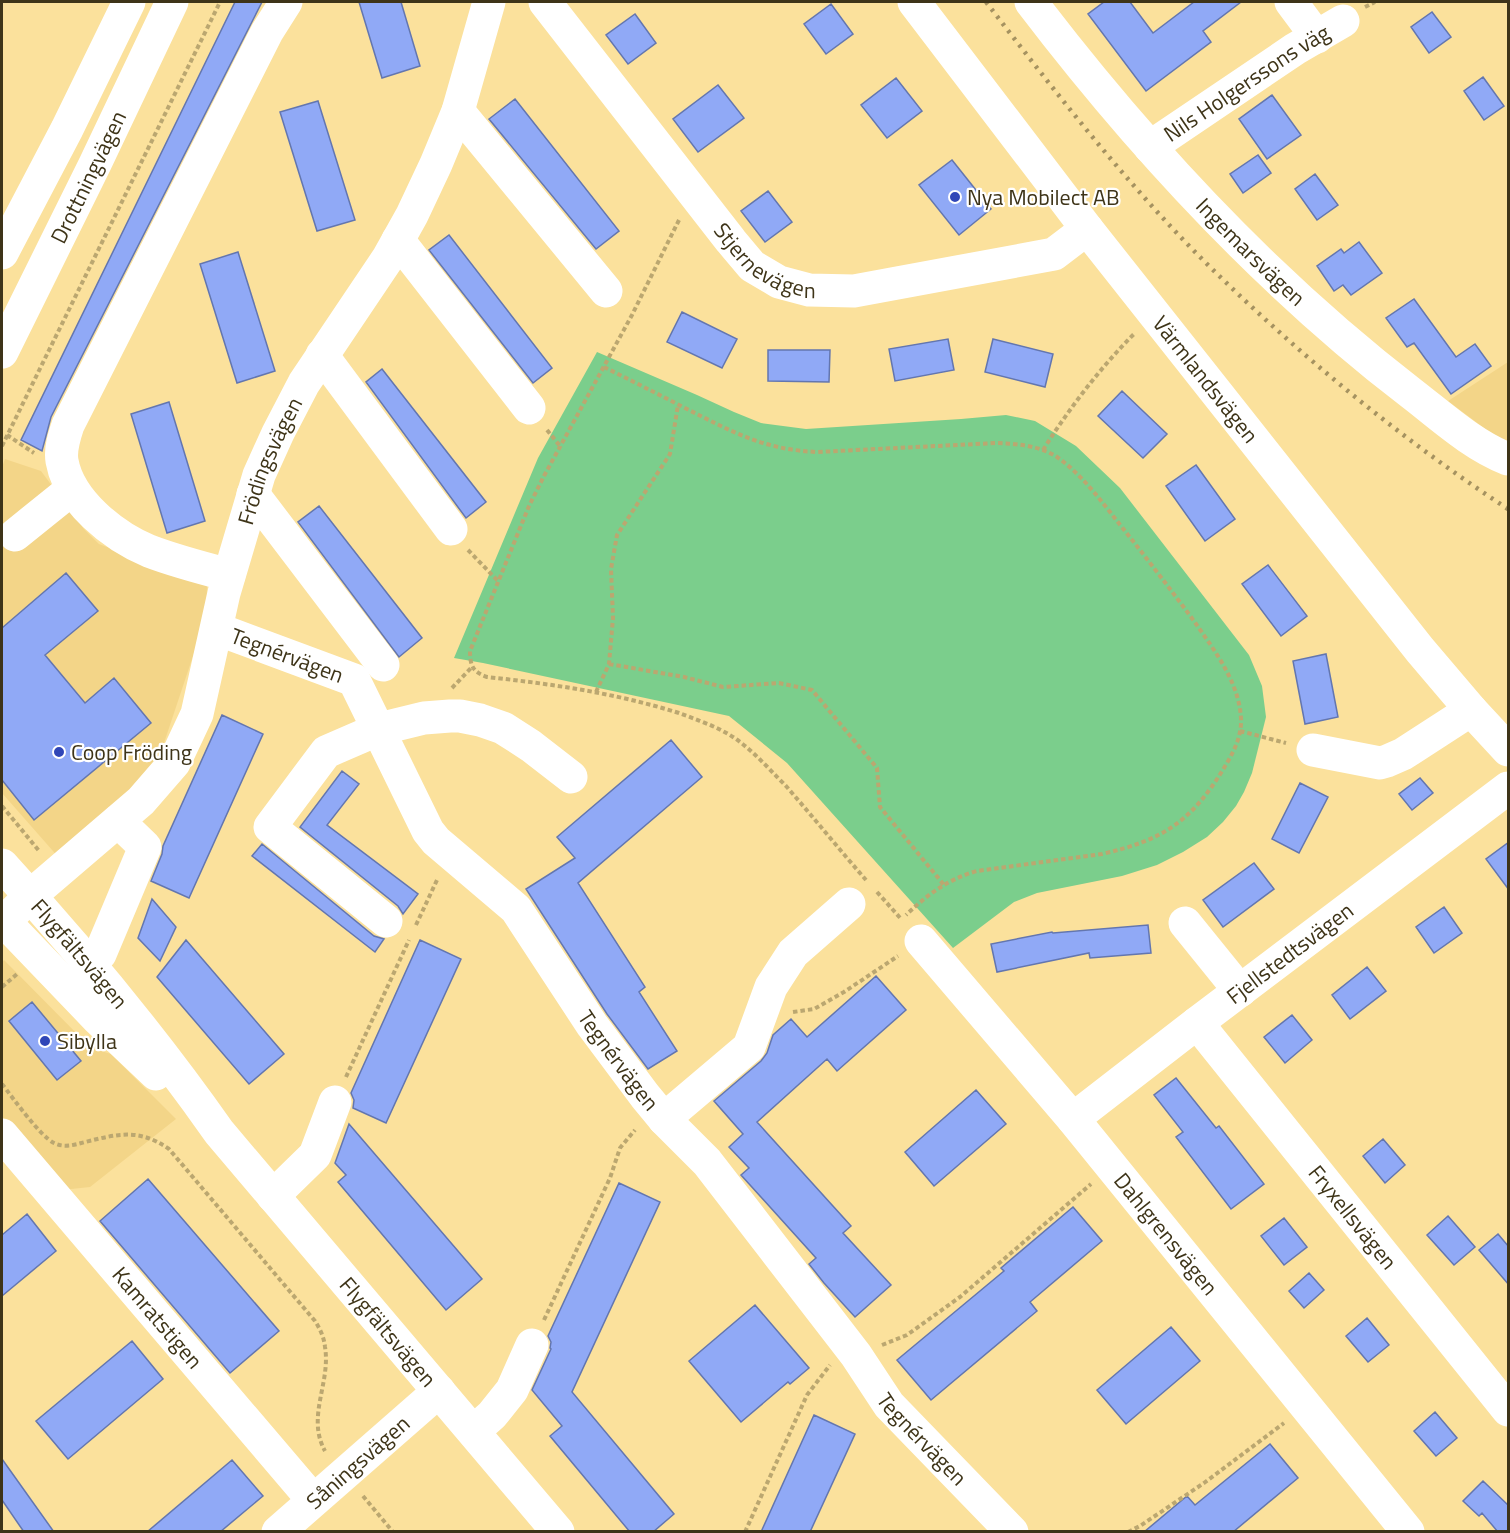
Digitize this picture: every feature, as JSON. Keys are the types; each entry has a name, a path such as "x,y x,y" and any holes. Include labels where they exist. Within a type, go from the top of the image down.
{"street":[{"name":"Drottningvägen","path":"2,253 67,129 129,2"},
{"name":"Drottningvägen","path":"2,352 172,2"},
{"path":"229,575 147,550 129,541 96,517 72,489 61,460 62,448 68,425 267,32 286,2"},
{"name":"Frödingsvägen","path":"2,922 141,801 174,763 197,714 229,575 259,475 304,383 388,258 417,205 458,111 489,2"},
{"name":"Stjernevägen","path":"545,2 731,241 752,266 779,282 809,290 854,291 1054,254 1087,229"},
{"name":"Värmlandsvägen","path":"914,2 1087,229 1420,650 1471,711 1509,750"},
{"name":"Ingemarsvägen","path":"1031,2 1150,147 1238,240 1318,316 1380,369 1473,440 1509,459"},
{"name":"Nils Holgerssons väg","path":"1150,147 1295,49 1330,29 1291,2"},
{"path":"458,111 606,291"},
{"path":"398,240 529,408"},
{"path":"322,355 451,529"},
{"path":"15,535 72,489"},
{"path":"253,494 383,665"},
{"name":"Tegnérvägen","path":"217,629 354,680 428,831 516,909 592,1025 645,1096 706,1162 851,1349 889,1405 1012,1532"},
{"path":"1313,750 1380,763 1403,754 1471,711"},
{"path":"386,921 270,827 326,752 378,729 424,718 450,716 480,720 503,728 571,777"},
{"name":"Fjellstedtsvägen","path":"1073,1119 1509,788"},
{"path":"100,954 145,847 118,821"},
{"name":"Flygfältsvägen","path":"2,865 64,934 154,1044 219,1132 558,1532"},
{"path":"664,1119 749,1047 771,987 793,953 849,904"},
{"name":"Flygfältsvägen","path":"2,922 98,1019 219,1132"},
{"path":"1185,923 1240,991"},
{"name":"Dahlgrensvägen","path":"911,930 1112,1166 1408,1532"},
{"name":"Fryxellsvägen","path":"1197,1023 1509,1410"},
{"path":"273,1196 315,1155 335,1102"},
{"name":"Kamratstigen","path":"2,1135 314,1500"},
{"path":"474,1431 492,1415 512,1390 532,1345"},
{"name":"Såningsvägen","path":"278,1532 439,1391"}],"path":[{"path":"2,446 219,2"},
{"path":"693,193 632,315 529,506 471,651 472,667 477,673 487,677 560,685 658,707 699,720 726,732 760,759 795,796 911,930"},
{"path":"1043,450 1089,384 1138,330"},
{"path":"604,367 737,435 761,443 800,451 996,443 1020,444 1043,450 1065,463 1092,490 1163,578 1216,653 1238,697 1241,718 1238,742 1213,787 1182,821 1145,843 1102,854 961,875 920,902 911,930 844,992 814,1009 791,1013"},
{"path":"596,692 609,664 613,618 611,569 617,535 670,454 678,405"},
{"path":"451,529 499,582"},
{"path":"609,664 684,677 723,687 779,683 812,690 877,768 880,807 944,885"},
{"path":"1240,731 1313,750"},
{"path":"335,1102 450,852"},
{"path":"2,987 20,972"},
{"path":"2,1084 41,1131 52,1142 62,1146 72,1146 108,1137 143,1135 169,1149 315,1321 322,1334 326,1362 318,1412 317,1429 320,1441 327,1454 393,1532"},
{"path":"532,1345 610,1178 620,1148 637,1128 664,1119"},
{"path":"745,1532 807,1395 851,1349 907,1335 960,1297 1112,1166"},
{"path":"1128,1532 1204,1483 1306,1406"}],"shaded area":[{"path":"1508,362 1508,442 1492,434 1448,401"},
{"path":"5,459 41,471 84,529 99,544 207,585 206,617 153,776 60,859 2,793 2,467"},
{"path":"4,960 91,1048 111,1054 176,1119 90,1187 62,1190 2,1119 2,963"}],"green space":[{"path":"597,352 761,423 806,429 1006,415 1035,421 1076,446 1120,488 1249,655 1262,686 1266,717 1252,773 1236,806 1207,837 1183,852 1157,865 1122,876 1037,893 1014,902 953,948 787,763 729,716 454,658 538,458"}],"building":[{"path":"235,2 262,2 51,417 42,451 21,440"},
{"path":"359,2 401,2 420,66 382,78"},
{"path":"1104,2 1130,2 1153,33 1194,2 1241,2 1203,31 1211,42 1146,91 1088,14"},
{"path":"831,4 853,34 826,54 804,24"},
{"path":"1432,12 1451,37 1429,53 1411,27"},
{"path":"635,14 656,43 628,64 606,35"},
{"path":"1483,77 1504,106 1484,120 1464,91"},
{"path":"896,78 922,111 887,138 861,105"},
{"path":"718,85 744,118 698,152 673,119"},
{"path":"1272,95 1301,135 1267,159 1239,119"},
{"path":"515,99 619,231 596,249 489,119"},
{"path":"318,101 355,220 317,231 280,112"},
{"path":"1258,155 1271,173 1243,193 1230,174"},
{"name":"Nya Mobilect AB","path":"952,160 991,209 959,235 919,185"},
{"path":"1315,174 1338,205 1317,220 1295,189"},
{"path":"768,191 792,222 765,242 741,211"},
{"path":"449,235 552,368 533,383 429,250"},
{"path":"1359,242 1382,273 1351,295 1343,285 1334,291 1317,266 1341,249 1344,253"},
{"path":"238,252 275,371 237,383 200,264"},
{"path":"1414,299 1456,357 1475,344 1491,366 1451,394 1414,343 1407,347 1386,318"},
{"path":"682,312 737,339 722,368 667,342"},
{"path":"948,339 954,370 895,381 889,349"},
{"path":"993,339 1053,354 1045,387 985,372"},
{"path":"768,350 830,350 829,382 768,381"},
{"path":"382,369 486,502 466,518 366,382"},
{"path":"1122,391 1167,434 1143,458 1098,416"},
{"path":"169,402 205,521 167,533 131,414"},
{"path":"1196,465 1235,519 1205,541 1166,486"},
{"path":"319,506 422,638 399,657 298,522"},
{"path":"1268,565 1307,616 1281,636 1242,584"},
{"name":"Coop Fröding","path":"66,573 98,611 45,655 85,703 114,678 151,723 34,820 2,780 2,628"},
{"path":"1326,654 1338,717 1305,724 1293,661"},
{"path":"222,715 263,734 189,898 151,881 163,846"},
{"path":"671,740 702,777 578,883 645,987 639,992 677,1051 648,1069 607,1014 526,889 575,858 557,837"},
{"path":"342,771 359,784 327,825 418,894 403,914 398,906 300,827"},
{"path":"1420,778 1433,793 1412,810 1399,794"},
{"path":"1300,783 1328,797 1299,853 1272,839"},
{"path":"1509,842 1509,890 1486,859"},
{"path":"262,844 374,936 384,939 375,952 252,856"},
{"path":"1254,863 1274,889 1223,927 1203,900"},
{"path":"152,899 176,927 160,961 138,938"},
{"path":"1444,907 1462,933 1434,953 1416,927"},
{"path":"1148,925 1151,953 1090,958 1089,953 997,972 991,944 1052,932"},
{"path":"186,940 284,1054 249,1084 157,977"},
{"path":"420,940 461,959 386,1123 353,1108 354,1100 351,1093"},
{"path":"1367,967 1386,991 1350,1019 1332,995"},
{"path":"876,976 906,1010 837,1071 827,1059 757,1122 851,1226 843,1233 891,1285 855,1317 809,1264 816,1258 741,1175 749,1168 729,1147 743,1134 714,1101 761,1061 767,1053 773,1035 791,1019 807,1037"},
{"name":"Sibylla","path":"32,1002 81,1061 57,1080 9,1021"},
{"path":"1292,1015 1312,1040 1285,1063 1264,1037"},
{"path":"1176,1078 1216,1128 1219,1126 1264,1184 1231,1209 1176,1137 1183,1132 1154,1095"},
{"path":"976,1090 1006,1124 934,1186 905,1152"},
{"path":"349,1124 482,1279 446,1310 338,1182 346,1175 335,1163"},
{"path":"1383,1139 1405,1165 1385,1183 1363,1156"},
{"path":"148,1179 279,1331 230,1373 100,1221"},
{"path":"619,1183 660,1202 572,1392 674,1514 653,1532 630,1532 550,1436 562,1426 532,1390 551,1349 548,1336"},
{"path":"1073,1207 1102,1241 1030,1302 1037,1311 931,1400 897,1360 1004,1271 1001,1268"},
{"path":"27,1214 56,1251 2,1296 2,1235"},
{"path":"1448,1216 1475,1247 1454,1265 1427,1235"},
{"path":"1284,1218 1307,1247 1284,1265 1261,1236"},
{"path":"1498,1234 1509,1247 1509,1285 1479,1250"},
{"path":"1309,1273 1324,1290 1304,1308 1289,1291"},
{"path":"755,1305 809,1368 790,1384 788,1382 741,1422 689,1361"},
{"path":"1367,1318 1389,1345 1368,1362 1346,1336"},
{"path":"1171,1327 1200,1361 1126,1424 1097,1390"},
{"path":"132,1341 163,1379 68,1459 36,1421"},
{"path":"1435,1412 1457,1438 1436,1456 1414,1431"},
{"path":"814,1415 855,1434 810,1532 761,1532"},
{"path":"1270,1444 1298,1478 1233,1532 1144,1532 1187,1496 1195,1505"},
{"path":"2,1459 54,1532 24,1532 2,1500"},
{"path":"232,1460 263,1496 220,1532 147,1532"},
{"path":"1483,1481 1509,1506 1509,1532 1498,1532 1482,1513 1479,1516 1463,1501"}],"railway":[{"path":"986,2 1115,164 1170,226 1234,291 1386,422 1508,509"}],"place":[{"name":"Nya Mobilect AB","path":"955,197"},
{"name":"Coop Fröding","path":"59,752"},
{"name":"Sibylla","path":"45,1041"}]}
